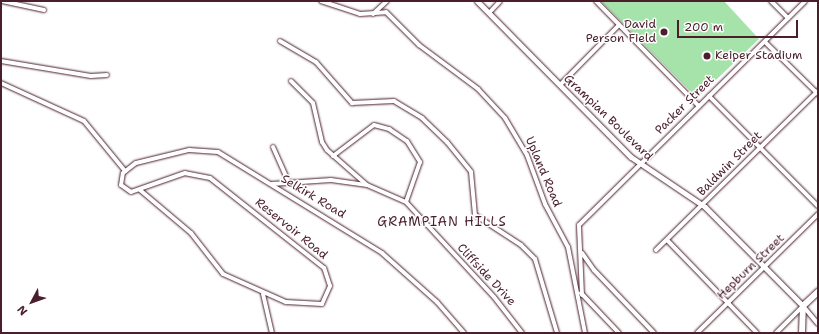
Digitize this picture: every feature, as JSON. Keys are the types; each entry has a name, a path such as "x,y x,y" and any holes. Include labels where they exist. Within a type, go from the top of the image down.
{"main road":[{"path":"802,333 803,306 818,292"}],"street":[{"path":"2,1 44,10"},
{"name":"Upland Road","path":"321,1 353,13 373,14 386,12 419,45 478,89 505,118 564,237 579,290 585,333"},
{"path":"373,14 386,1"},
{"name":"Grampian Boulevard","path":"477,1 640,164 702,205 803,306"},
{"path":"489,13 500,1"},
{"path":"596,1 699,106"},
{"path":"772,1 788,18"},
{"name":"Packer Street","path":"582,295 579,225 805,1"},
{"path":"560,85 619,25"},
{"path":"280,41 316,62 352,103 394,101 426,121 450,144 471,172 475,215 522,245 535,259 557,333"},
{"path":"765,42 817,93"},
{"path":"1,61 91,76 107,75"},
{"path":"291,81 313,103 322,142 333,156 367,185"},
{"path":"1,83 84,121 98,134 125,171"},
{"name":"Baldwin Street","path":"656,250 817,93"},
{"path":"709,96 818,206"},
{"path":"272,184 288,180 331,180 367,185 406,202 420,162 411,146 397,134 374,125 333,156"},
{"path":"273,147 288,180"},
{"name":"Selkirk Road","path":"125,171 149,158 207,149 232,159 395,263 437,302 464,333"},
{"name":"Reservoir Road","path":"125,171 120,178 122,188 128,192 140,190 185,173 210,178 312,256 324,268 330,282 322,304 286,302 263,294 223,274 192,233 140,190"},
{"name":"Cliffside Drive","path":"406,202 494,297 522,333"},
{"name":"Hepburn Street","path":"697,333 818,214"},
{"path":"667,240 757,333"},
{"path":"581,252 594,270 654,333"},
{"path":"579,290 582,295 619,333"},
{"path":"263,294 272,333"},
{"path":"776,333 803,306 818,324"}],"green space":[{"path":"601,1 724,1 759,39 697,98"}],"place":[{"name":"David Person Field","path":"664,32"},
{"name":"Keiper Stadium","path":"707,56"}],"district":[{"name":"GRAMPIAN HILLS","path":"442,222"}]}
